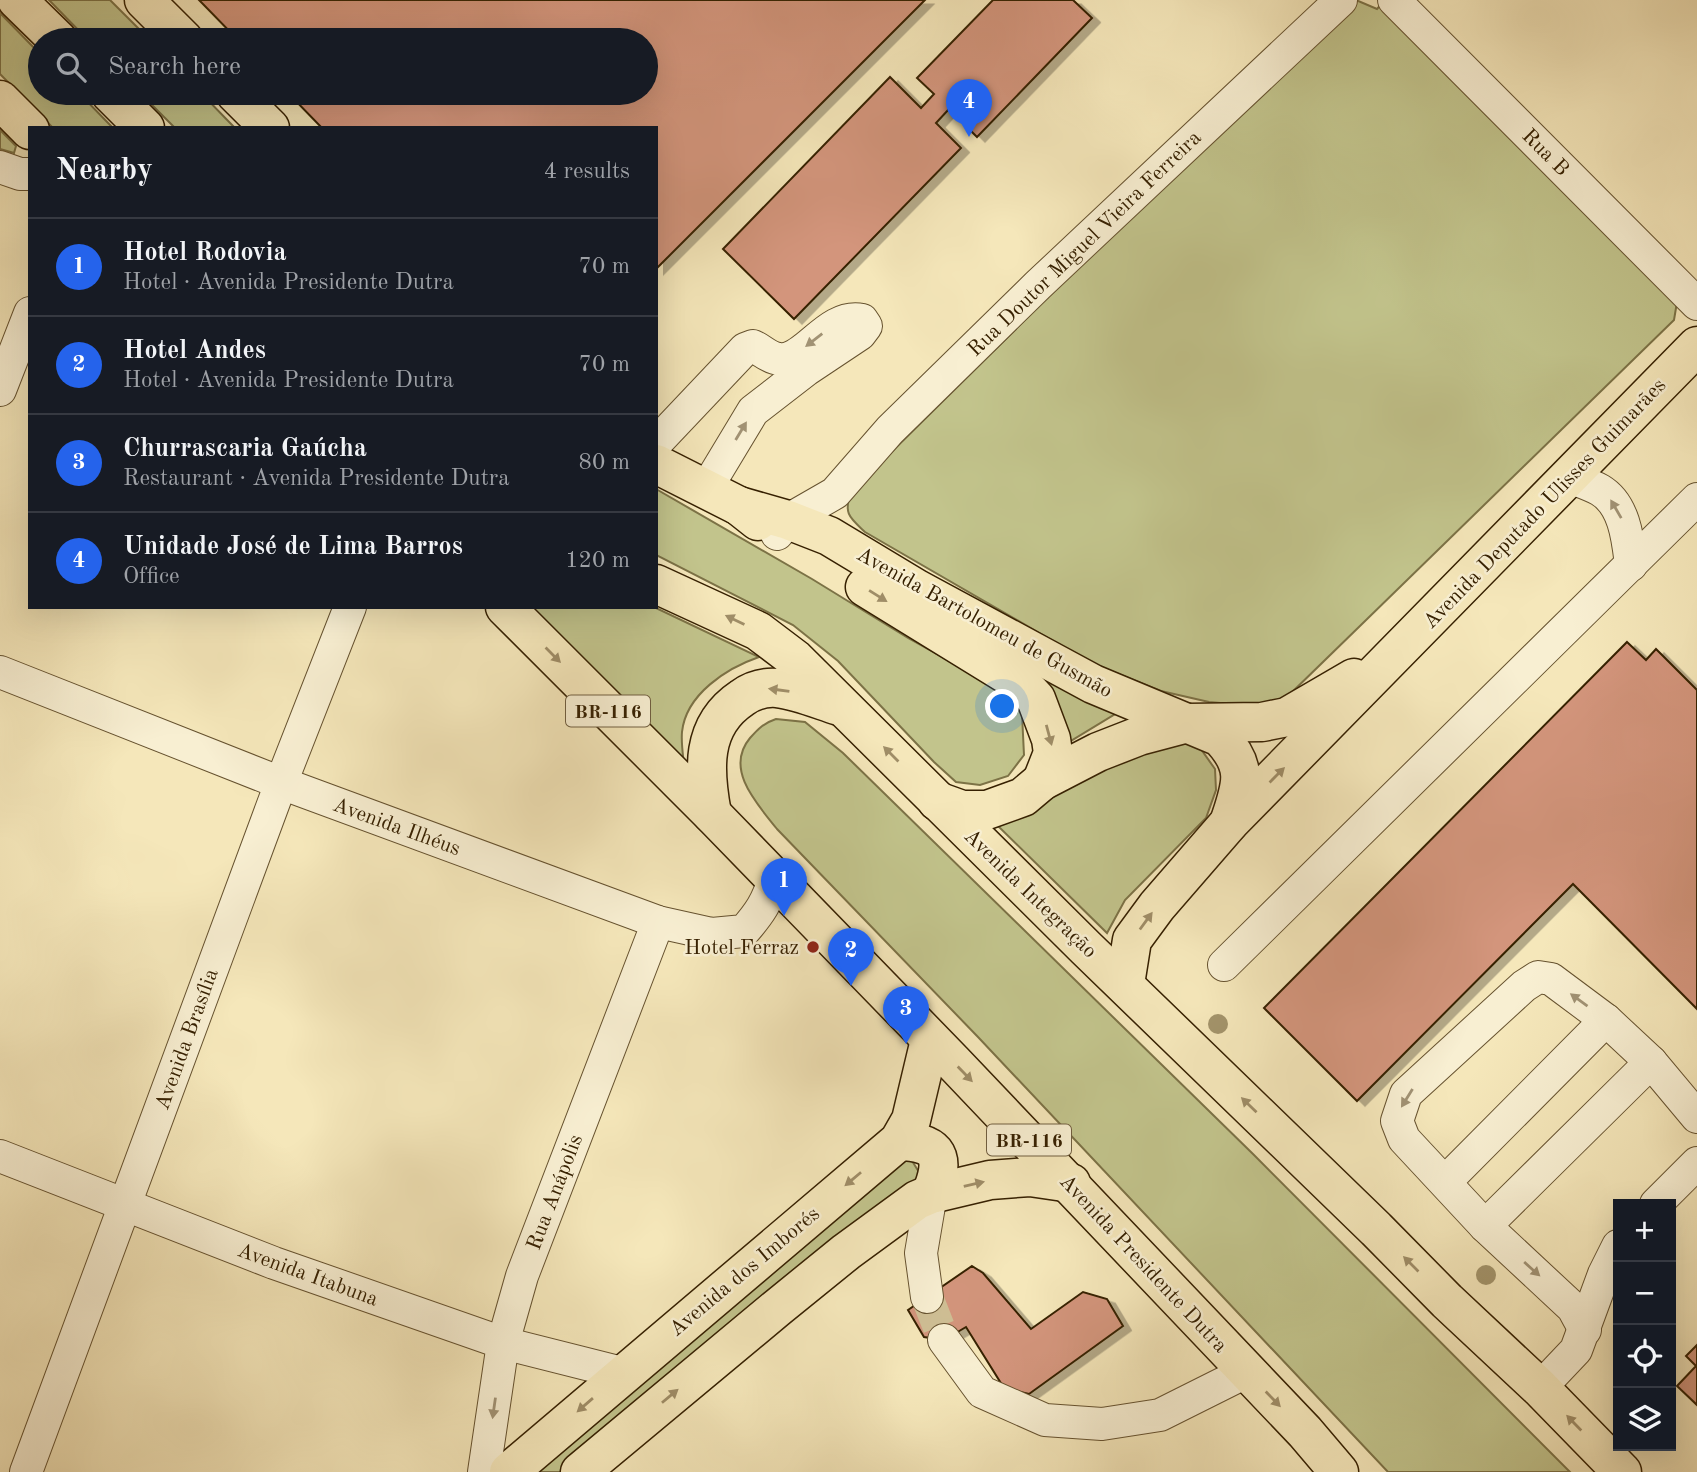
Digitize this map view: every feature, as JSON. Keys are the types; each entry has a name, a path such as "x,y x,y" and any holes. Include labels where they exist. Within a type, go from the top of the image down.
{"main road":[{"path":"18,0 46,28"},
{"path":"144,0 172,28"},
{"path":"0,100 28,128"},
{"path":"122,105 143,126"},
{"path":"247,105 268,126"},
{"name":"Avenida Deputado Ulisses Guimarães","path":"1125,984 1132,940 1157,906 1229,823 1697,346"},
{"name":"Avenida Bartolomeu de Gusmão","path":"658,465 782,527 917,589 1093,684 1220,737 1231,749 1241,767 1238,793 1229,823"},
{"name":"Avenida Bartolomeu de Gusmão","path":"824,547 1021,683 1036,699 1051,739 1053,753 1042,782"},
{"path":"658,585 758,631 795,659 937,800 962,810 987,810 1023,797 1042,782 1098,752 1139,736 1188,723"},
{"name":"Avenida Presidente Dutra","path":"507,609 712,814 1071,1183 1305,1432 1339,1472"},
{"name":"Avenida Deputado Ulisses Guimarães","path":"1188,723 1262,722 1287,716 1391,659"},
{"path":"712,814 705,780 707,753 714,730 730,706 751,692 762,688 779,688 845,707"},
{"name":"Avenida Integração","path":"937,800 1125,984"},
{"path":"1125,984 1447,1301 1540,1388 1622,1472"},
{"name":"Avenida dos Imborés","path":"509,1472 622,1373 899,1141 911,1121 930,1040"},
{"path":"899,1141 919,1141 933,1150 939,1167 932,1194"},
{"path":"580,1472 846,1252 917,1200 990,1180 1030,1177 1071,1183"}],"street":[{"name":"Rua Doutor Miguel Vieira Ferreira","path":"835,493 890,430 1038,285 1341,0"},
{"name":"Rua B","path":"1394,0 1697,304"},
{"path":"658,441 745,349 753,346 772,358 793,358 829,329 852,317 862,320 866,326 860,334 806,370 753,411 722,498"},
{"path":"0,390 28,318"},
{"path":"1569,477 1601,491 1610,498 1626,526 1631,565"},
{"path":"782,527 835,493"},
{"path":"824,547 835,493"},
{"path":"1224,965 1697,499"},
{"name":"Avenida Brasília","path":"26,1472 281,783 349,609"},
{"name":"Avenida Ilhéus","path":"0,672 281,783 658,922 712,934 744,931 761,911 774,879"},
{"name":"Rua Anápolis","path":"484,1472 503,1343 522,1276 658,922"},
{"path":"1585,1330 1573,1308 1485,1226 1404,1139 1397,1121 1406,1094 1524,986 1538,977 1551,979 1606,1020 1651,1062 1697,1117"},
{"path":"1445,1182 1606,1020"},
{"path":"1485,1226 1651,1062"},
{"name":"Avenida Itabuna","path":"0,1156 274,1263 503,1343 622,1373"},
{"path":"1661,1199 1697,1163"},
{"path":"927,1297 921,1253 932,1194"},
{"path":"1540,1388 1576,1350 1613,1256"},
{"path":"944,1340 982,1392 1045,1420 1101,1424 1160,1415 1246,1372"}],"green space":[{"path":"49,0 110,0 138,28 76,28"},
{"path":"1356,0 1377,9 1384,1 1677,302 1674,320 1286,698 1255,706 1209,702 1161,691 1091,663 865,532 849,515 851,492 1332,16"},
{"path":"0,13 28,42 28,103 0,74"},
{"path":"30,105 91,105 111,126 51,126"},
{"path":"152,105 213,105 233,126 173,126"},
{"path":"0,130 16,146 14,153 0,149"},
{"path":"658,490 1005,692 1022,714 1024,755 1008,776 980,785 956,782 838,661 793,625 658,556"},
{"path":"532,609 658,609 759,657 734,668 710,684 691,706 682,732 684,765"},
{"path":"1030,669 1120,711 1069,742"},
{"path":"776,719 805,722 843,753 1253,1154 1570,1472 1388,1472 978,1037 777,829 746,786 740,762 750,738 762,726"},
{"path":"1157,736 1198,745 1215,769 1216,790 1206,818 1125,900 1107,933 998,826"},
{"path":"909,1156 922,1177 563,1472 524,1472"}],"building":[{"path":"199,0 925,0 658,267 658,126 320,126 300,105 658,105 658,28 226,28"},
{"path":"993,0 1073,0 1092,18 977,137 949,109 936,123 961,148 794,319 723,249 890,77 921,108 934,94 917,78"},
{"path":"1627,642 1646,660 1656,649 1697,690 1697,1009 1573,884 1357,1101 1264,1008"},
{"path":"972,1266 983,1273 1031,1329 1083,1292 1107,1299 1123,1326 1029,1394 1004,1388 966,1327 944,1340 924,1337 908,1310"},
{"path":"1697,1345 1697,1405 1677,1386 1696,1366 1686,1356"}],"tunnel":[{"path":"927,1297 944,1340"}],"place":[{"name":"Unidade José de Lima Barros","path":"969,137"},
{"name":"Hotel Rodovia","path":"784,916"},
{"name":"Hotel Ferraz","path":"813,947"},
{"name":"Hotel Andes","path":"851,986"},
{"name":"Churrascaria Gaúcha","path":"906,1044"}]}
